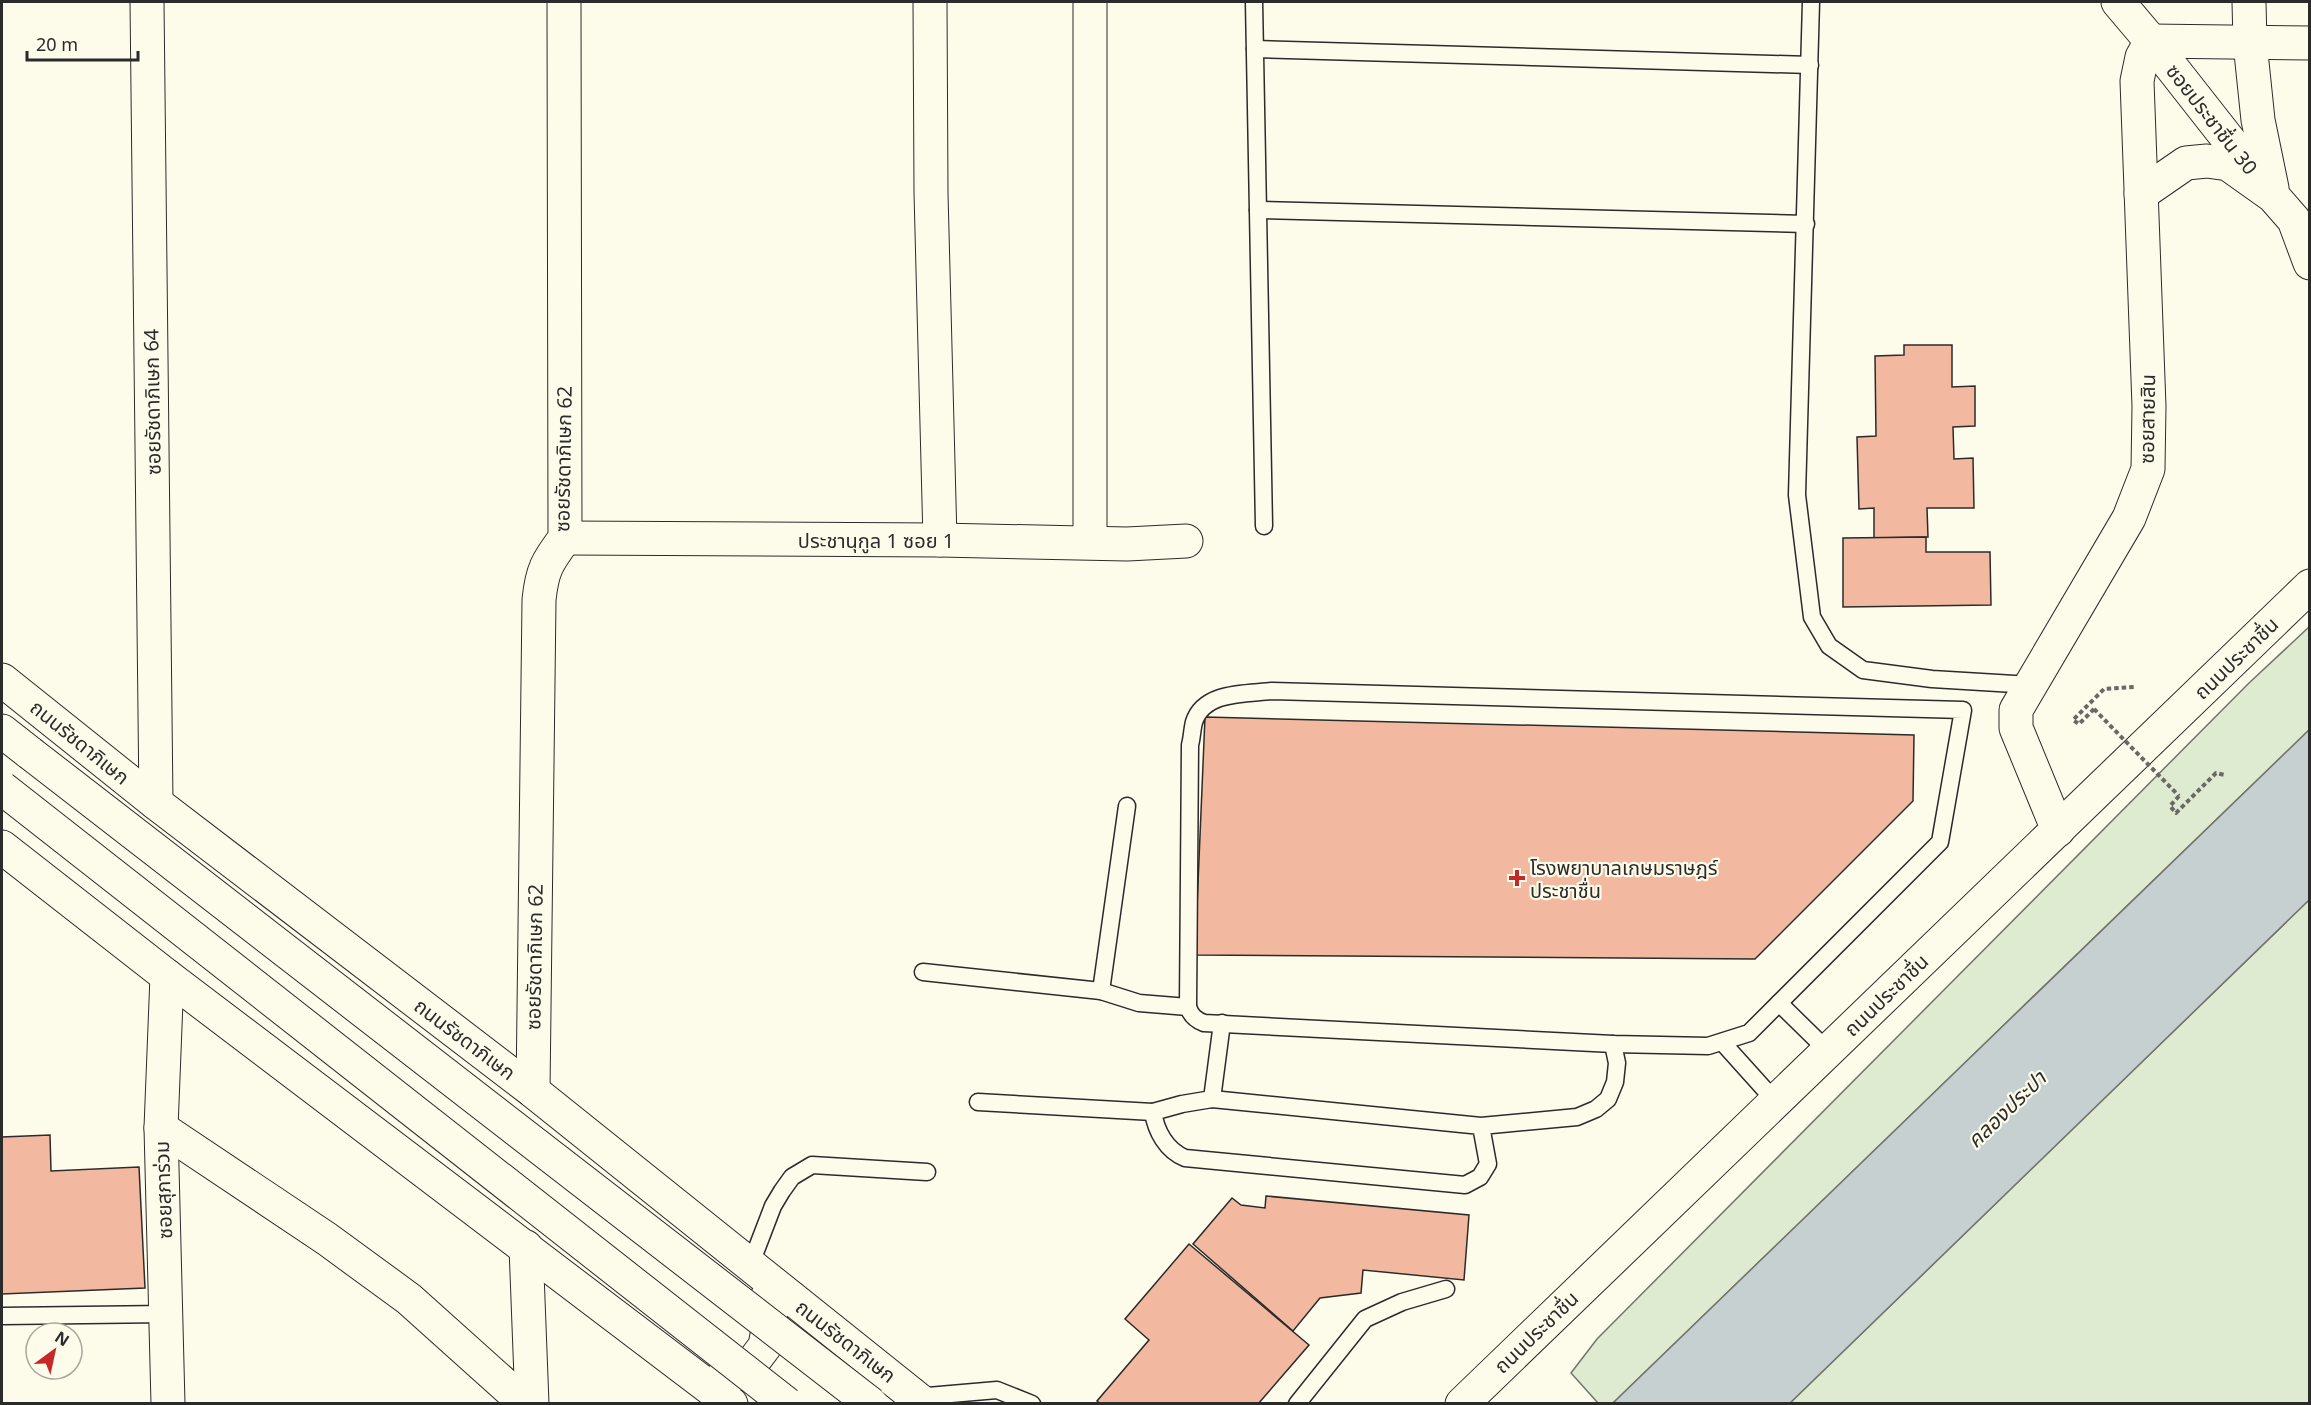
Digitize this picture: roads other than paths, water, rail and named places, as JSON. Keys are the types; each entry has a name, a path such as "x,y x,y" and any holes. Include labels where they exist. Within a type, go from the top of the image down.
{"main road":[{"name":"ซอยรัชดาภิเษก 64","path":"147,2 156,803"},
{"name":"ซอยรัชดาภิเษก 62","path":"533,1091 539,600 542,576 548,561 565,538 564,2"},
{"path":"930,2 931,193 940,540"},
{"path":"1090,2 1090,542"},
{"name":"ซอยประชาชื่น 30","path":"2118,2 2292,215"},
{"path":"2249,2 2250,43 2258,120 2310,263"},
{"name":"ซอยประชาชื่น 30","path":"2151,41 2310,43"},
{"name":"ซอยสายสิน","path":"2058,830 2016,728 2016,711 2130,519 2148,469 2149,405 2138,81 2142,57 2151,41"},
{"path":"2141,194 2186,163 2207,161 2228,164 2292,215"},
{"name":"ประชานุกูล 1 ซอย 1","path":"565,538 940,540 1127,544 1186,542"},
{"name":"ถนนประชาชื่น","path":"1462,1404 2310,586"},
{"name":"ถนนรัชดาภิเษก","path":"2,680 156,803 533,1091 920,1400"},
{"name":"ถนนรัชดาภิเษก","path":"2,731 871,1404"},
{"path":"2,788 787,1404"},
{"path":"2,847 167,976 730,1404"},
{"name":"ซอยสุภาร่วม","path":"167,976 161,1128 168,1404"},
{"path":"161,1128 327,1239 410,1299 526,1404"},
{"path":"526,1247 532,1404"},
{"path":"673,1359 720,1381 747,1370 765,1346 771,1313 753,1268"}],"lane":[{"path":"1254,2 1264,526"},
{"path":"1811,2 1797,495 1812,617 1829,646 1863,670 1932,679 2031,685"},
{"path":"1255,49 1810,65"},
{"path":"1258,210 1806,224"},
{"path":"1272,691 1963,710 1940,842 1749,1033 1708,1046 1613,1044 1204,1023 1197,1020 1188,1007 1190,745 1194,721 1200,711 1215,698 1272,691"},
{"path":"1101,992 1127,806"},
{"path":"923,972 1101,992 1139,1003 1188,1007"},
{"path":"1779,1003 1828,1051"},
{"path":"1212,1100 1222,1023"},
{"path":"1722,1042 1775,1101"},
{"path":"978,1102 1153,1112 1182,1104 1212,1100 1481,1126 1577,1117 1596,1109 1608,1099 1615,1082 1617,1063 1613,1044"},
{"path":"1153,1112 1155,1125 1164,1141 1176,1154 1185,1158 1466,1185 1480,1176 1488,1164 1481,1126"},
{"path":"753,1268 773,1206 792,1177 812,1165 927,1172"},
{"path":"1297,1404 1365,1319 1402,1302 1446,1289"},
{"path":"2,1316 167,1314"},
{"path":"920,1400 997,1390 1032,1404"}],"water":[{"name":"คลองประปา","path":"2309,730 2309,900 1790,1403 1613,1403"}],"place":[{"name":"โรงพยาบาลเกษมราษฎร์ ประชาชื่น","path":"1517,878"}]}
